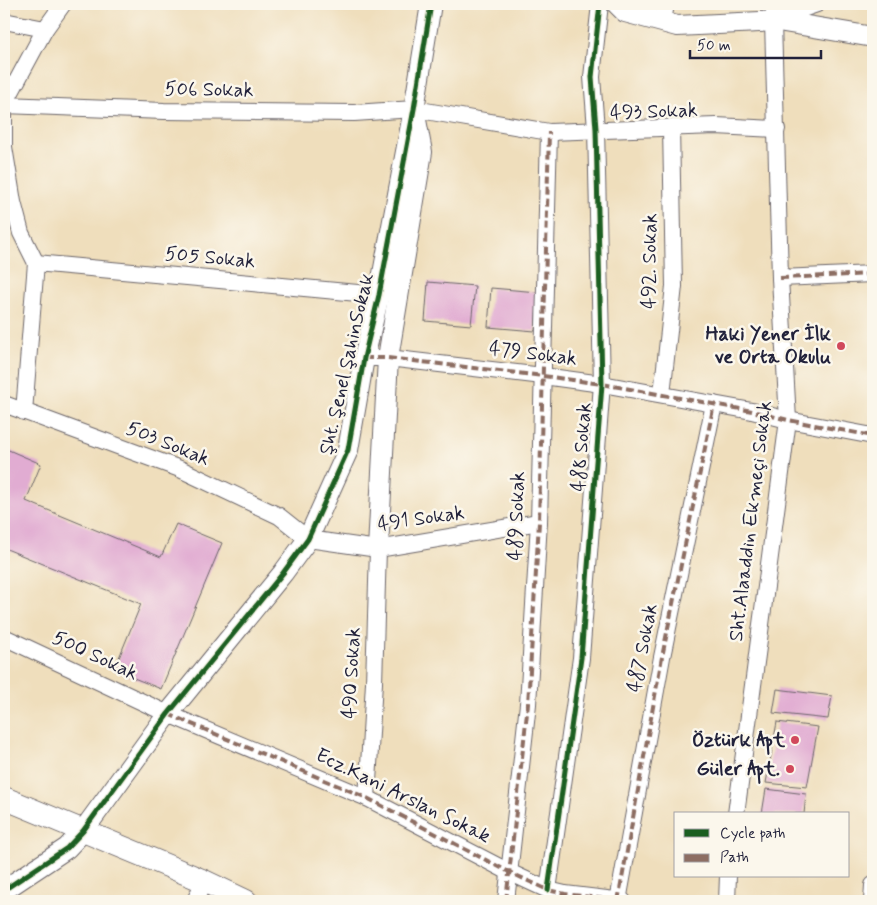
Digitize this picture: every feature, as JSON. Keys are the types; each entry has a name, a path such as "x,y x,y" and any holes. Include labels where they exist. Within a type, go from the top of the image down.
{"main road":[{"path":"4,798 83,831 200,891 246,901"}],"street":[{"path":"24,412 36,263 21,233 13,202 4,146 4,105 45,29 63,4"},
{"name":"Şht. Şenel ŞahinSokak","path":"4,890 67,848 83,831 168,714 308,539 348,450 364,358 379,295 414,109 431,4"},
{"name":"488 Sokak","path":"548,890 581,658 602,384 596,129 592,77 600,4"},
{"path":"617,4 625,12 664,13 677,26 775,15 794,12 817,4"},
{"path":"775,15 873,37"},
{"name":"Sht.Alaaddin Ekmeçi Sokak","path":"736,812 788,420 780,278 775,15"},
{"path":"4,22 45,29"},
{"name":"506 Sokak","path":"4,105 164,111 354,113 414,109"},
{"name":"Şht. Şenel ŞahinSokak","path":"378,549 388,358 422,152 414,109"},
{"name":"493 Sokak","path":"414,109 549,132 716,126 777,129"},
{"name":"492. Sokak","path":"662,394 674,286 671,127"},
{"name":"489 Sokak","path":"506,901 528,704 539,522 549,132"},
{"name":"505 Sokak","path":"36,263 379,295"},
{"path":"780,278 873,274"},
{"name":"479 Sokak","path":"364,358 388,358 602,384 752,411 788,420 873,436"},
{"name":"503 Sokak","path":"4,404 180,469 279,516 308,539"},
{"name":"487 Sokak","path":"620,901 662,658 714,404"},
{"name":"491 Sokak","path":"308,539 378,549 539,522"},
{"name":"490 Sokak","path":"367,798 374,683 378,549"},
{"name":"500 Sokak","path":"4,637 168,714"},
{"name":"Ecz.Kani Arslan Sokak","path":"168,714 367,798 509,872 548,890 620,901"},
{"path":"727,901 728,878"},
{"path":"872,901 873,885"}],"building":[{"path":"428,282 475,286 471,325 425,321"},
{"path":"491,288 538,292 535,331 488,327"},
{"path":"4,448 41,464 26,501 161,557 176,524 222,543 161,689 114,670 141,604 4,548"},
{"path":"777,689 832,696 828,719 773,713"},
{"path":"777,722 818,727 807,787 766,783"},
{"path":"766,789 806,794 804,812 762,812"}],"marked path":[{"path":"506,901 528,704 539,522 549,132"},
{"path":"780,278 873,274"},
{"path":"364,358 388,358 602,384 752,411 788,420 873,436"},
{"path":"618,901 662,657 714,404"},
{"path":"168,714 367,798 509,872 548,890 623,901"},
{"path":"872,901 873,885"}],"cycle path":[{"path":"4,890 67,848 83,831 168,714 283,573 308,539 348,450 364,358 379,295 414,109 431,4"},
{"path":"548,890 581,658 602,384 596,129 592,77 600,4"}],"place":[{"name":"Haki Yener İlk ve Orta Okulu","path":"841,346"},
{"name":"Öztürk Apt","path":"795,740"},
{"name":"Güler Apt.","path":"790,769"}]}
